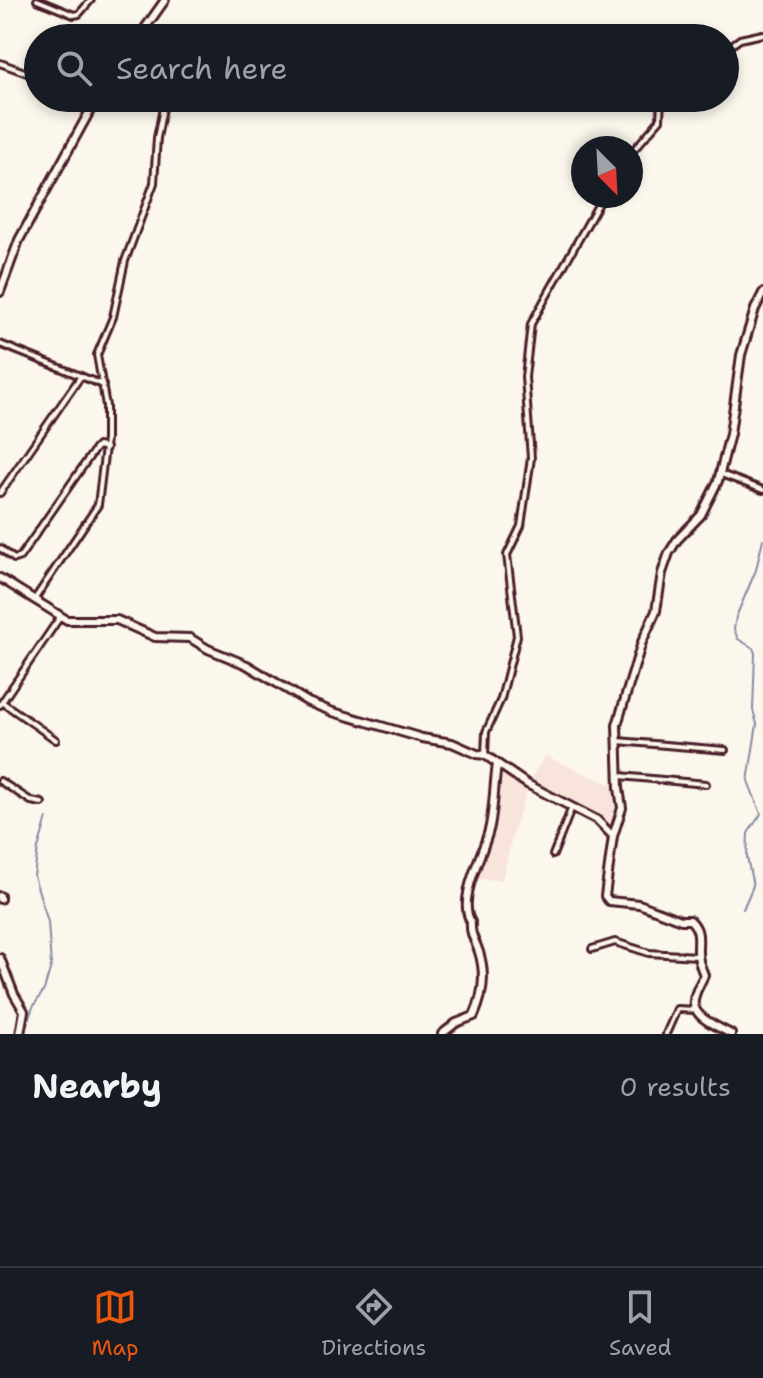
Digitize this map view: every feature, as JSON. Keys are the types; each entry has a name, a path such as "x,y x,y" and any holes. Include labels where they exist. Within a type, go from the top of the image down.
{"street":[{"path":"37,0 74,15 79,14 91,0"},
{"path":"148,24 165,0"},
{"path":"739,40 763,34"},
{"path":"0,63 24,72"},
{"path":"0,292 19,240 89,112"},
{"path":"34,600 98,505 106,448 106,406 97,353 113,317 125,261 154,183 157,138 163,112"},
{"path":"643,139 660,120 660,112"},
{"path":"485,755 486,732 501,699 517,636 507,555 521,526 531,458 525,377 531,324 596,208"},
{"path":"731,1034 695,1010 693,1003 704,975 697,956 699,933 690,920 681,920 639,904 606,900 613,836 621,816 617,725 642,642 656,611 662,573 672,546 693,525 706,506 719,474 730,434 741,355 763,293"},
{"path":"0,344 103,385"},
{"path":"0,493 81,376"},
{"path":"0,548 14,559 20,557 95,449 98,446 106,448"},
{"path":"719,474 763,490"},
{"path":"0,579 67,620 117,620 155,637 190,638 247,665 321,707 485,755 527,784 597,820 613,836"},
{"path":"56,740 1,703 60,617"},
{"path":"618,741 725,750"},
{"path":"442,1034 456,1023 474,1016 485,978 469,932 471,922 466,915 470,883 490,827 497,764"},
{"path":"620,776 706,784"},
{"path":"0,781 31,801 42,803"},
{"path":"553,855 572,807"},
{"path":"592,949 615,942 649,953 697,956"},
{"path":"0,958 24,1011 20,1034"},
{"path":"666,1034 677,1009 695,1010"}],"shaded area":[{"path":"545,756 619,788 621,799 613,836 607,829 529,785 502,880 472,879 485,840 497,764 527,784"}],"waterway":[{"path":"743,909 753,886 747,857 748,833 761,814 748,781 757,724 753,710 755,653 753,648 738,639 734,629 756,570 763,539"},
{"path":"23,1034 33,1007 44,990 51,966 48,922 34,876 47,818"}]}
